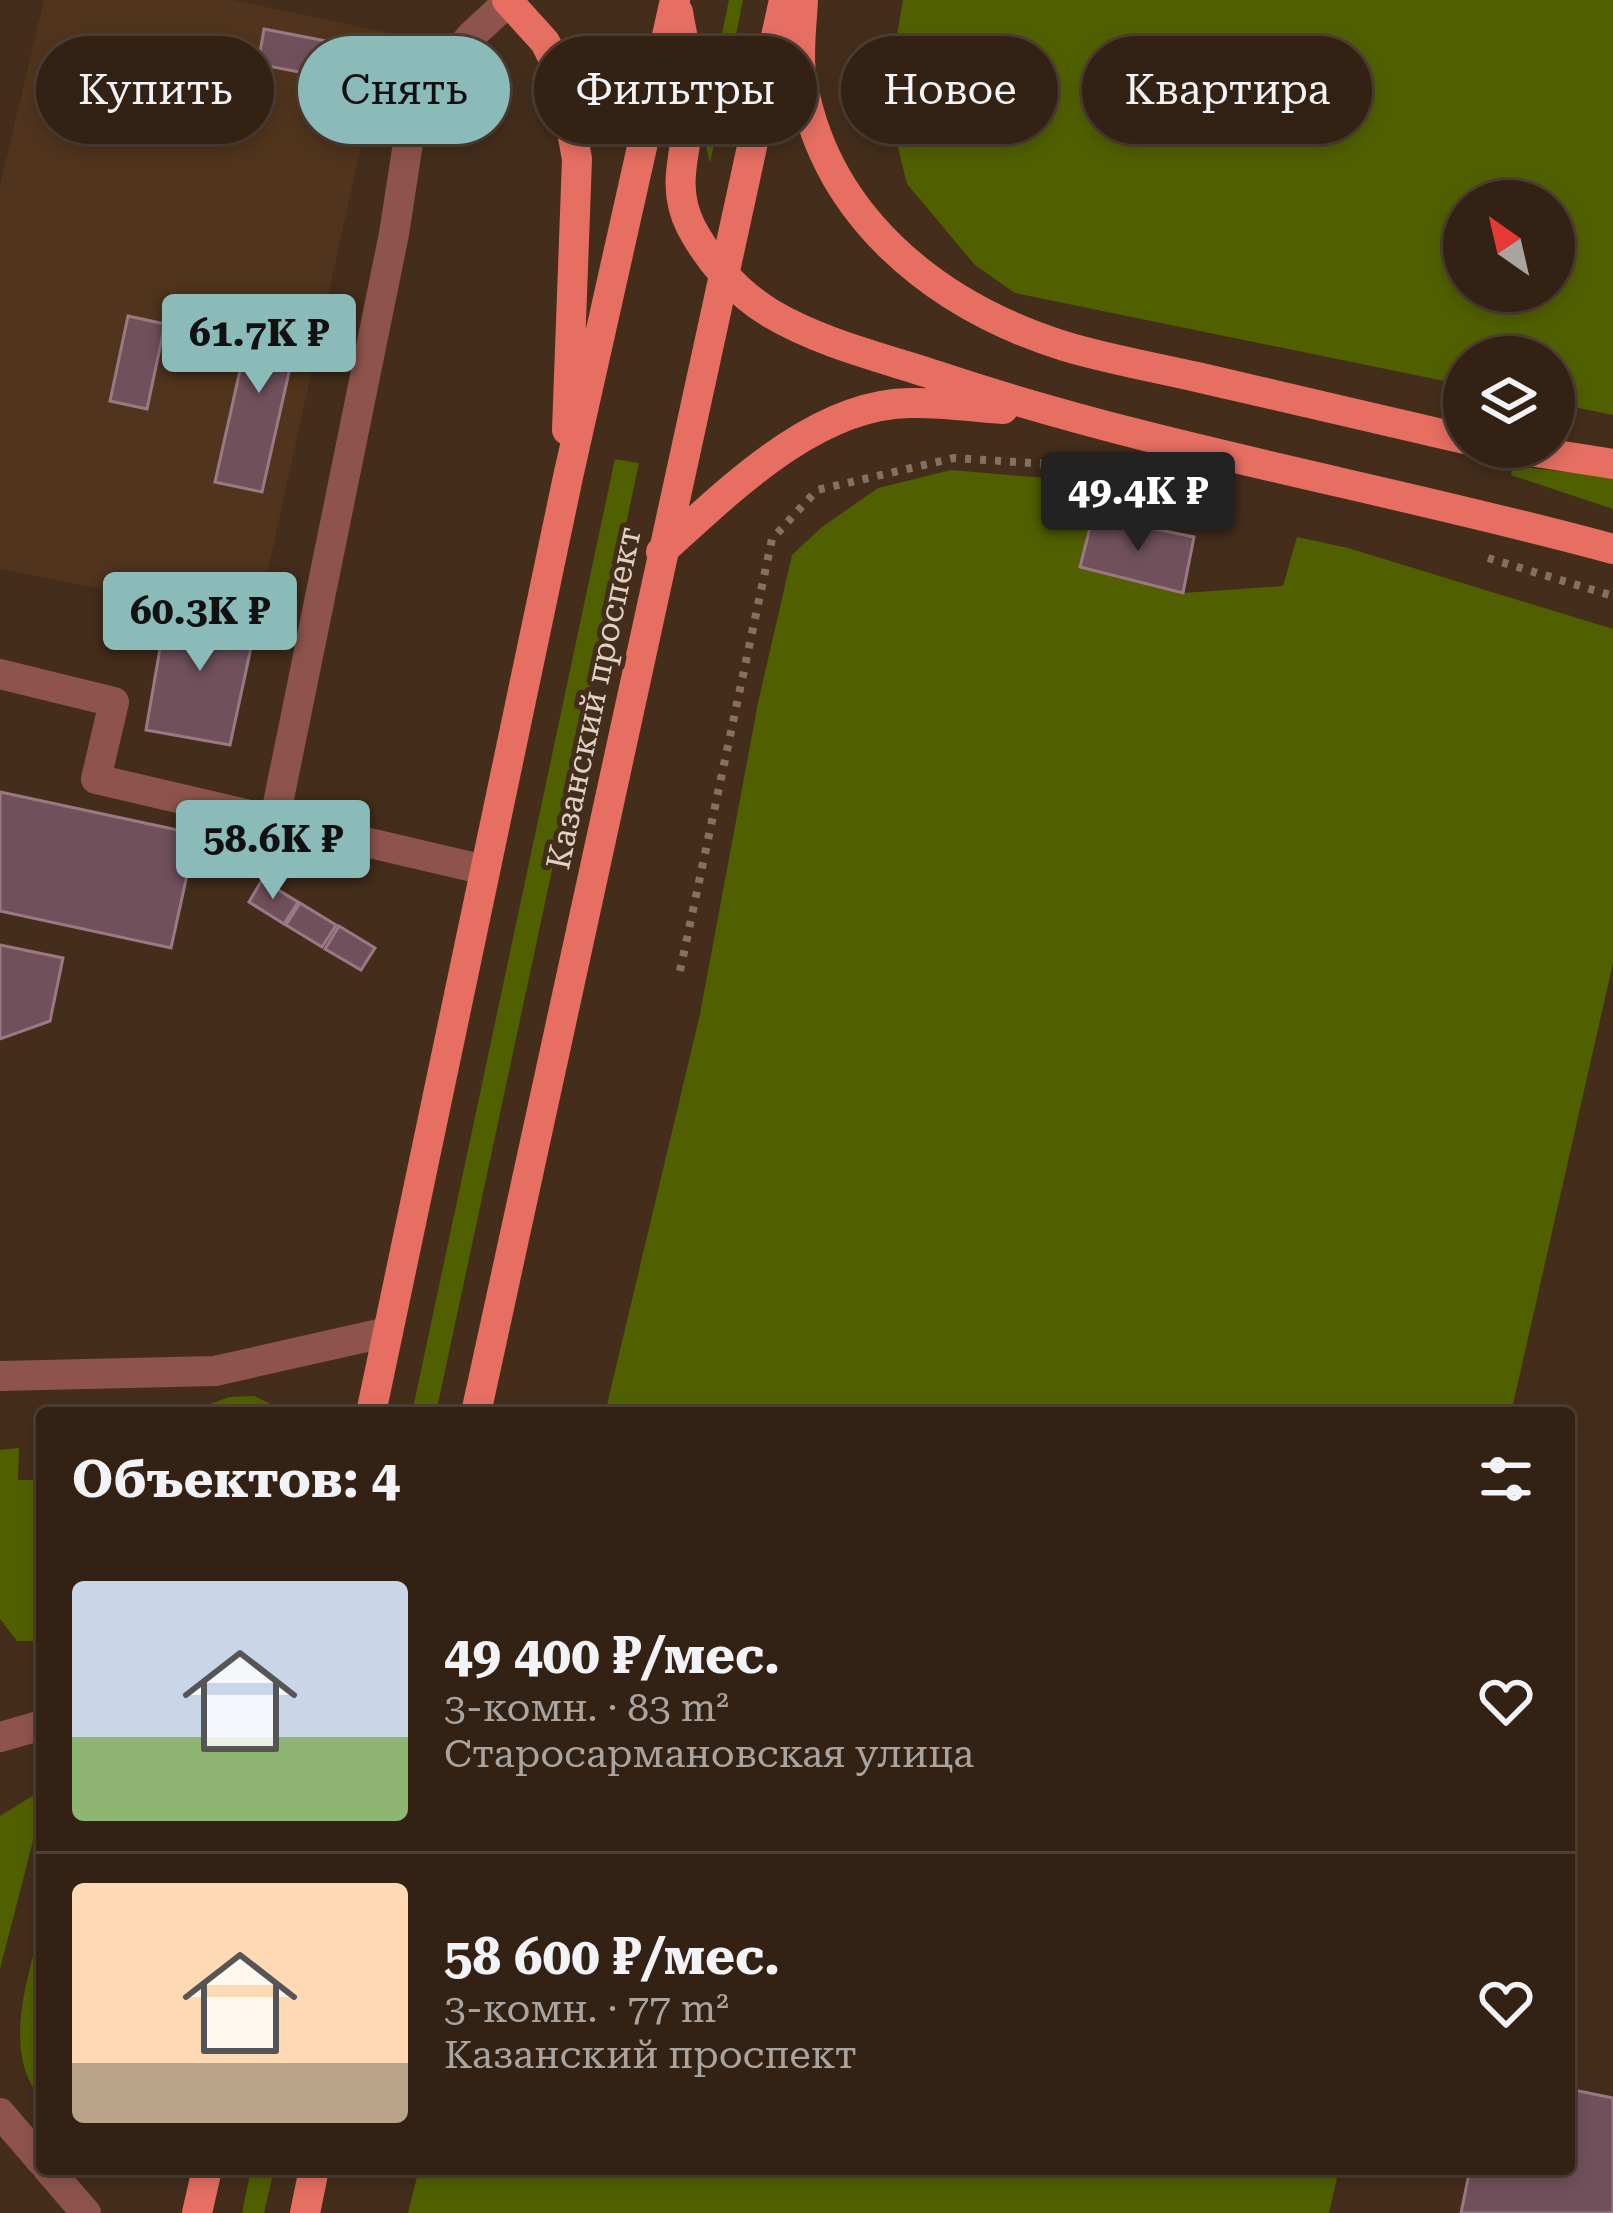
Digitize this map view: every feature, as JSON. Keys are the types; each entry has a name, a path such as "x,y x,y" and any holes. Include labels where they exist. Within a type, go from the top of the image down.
{"main road":[{"path":"675,0 692,94 680,164 680,200 703,248 754,302 809,333 1045,412 1613,549"},
{"path":"372,1407 568,477 675,0"},
{"name":"Казанский проспект","path":"477,1407 784,0"},
{"path":"803,0 801,69 822,152 860,215 905,263 934,283 970,306 1063,346 1443,434"},
{"path":"508,1 545,42 562,76 577,159 566,383 568,477"},
{"path":"661,552 756,467 829,422 906,403 1045,412"},
{"path":"1575,458 1613,464"},
{"path":"197,2213 206,2175"},
{"path":"304,2213 313,2175"}],"lane":[{"path":"471,36 508,1"},
{"path":"274,823 389,258 408,144"},
{"path":"0,674 115,702 96,779 485,870"},
{"path":"0,1376 215,1371 388,1332"},
{"path":"0,1737 36,1728"},
{"path":"0,2113 36,2155"},
{"path":"53,2175 86,2213"}],"path":[{"path":"680,971 772,539 817,490 954,458 1048,464 1128,481"}],"shaded area":[{"path":"44,0 233,0 386,32 385,36 298,36 298,144 361,144 257,620 0,569 0,185"}],"green space":[{"path":"729,0 743,0 736,36 722,36"},
{"path":"903,0 1613,0 1613,415 1575,407 1575,336 1443,336 1443,381 1015,293 975,265 907,184 897,144 1058,144 1058,36 897,36"},
{"path":"615,459 639,463 437,1407 413,1407"},
{"path":"1513,468 1531,468 1613,477 1613,509 1511,475"},
{"path":"951,470 1082,481 1093,516 1081,567 1183,593 1283,586 1297,537 1348,548 1613,629 1613,963 1512,1407 606,1407 700,1014 758,703 792,555 822,527 878,488"},
{"path":"254,1396 277,1407 202,1407 229,1397"},
{"path":"19,1448 18,1480 36,1480 36,1641 17,1641 0,1619 0,1450"},
{"path":"36,1794 36,1829 0,1969 0,1816"},
{"path":"36,1944 36,2091 22,2060 25,1989"},
{"path":"250,2175 273,2175 264,2213 242,2213"},
{"path":"418,2175 1338,2175 1329,2213 408,2213"}],"building":[{"path":"264,29 300,36 298,72 274,67 274,36 263,36"},
{"path":"256,299 303,310 262,492 215,482"},
{"path":"128,316 165,324 147,409 110,401"},
{"path":"1093,516 1194,537 1183,593 1080,567"},
{"path":"168,602 257,620 230,745 146,730"},
{"path":"0,792 196,834 171,948 0,911"},
{"path":"262,880 298,902 284,924 249,902"},
{"path":"300,903 336,925 322,947 286,925"},
{"path":"339,926 375,948 361,970 325,949"},
{"path":"0,945 63,958 50,1021 0,1039"},
{"path":"1575,2090 1613,2098 1613,2213 1461,2213 1469,2175 1575,2175"}]}
